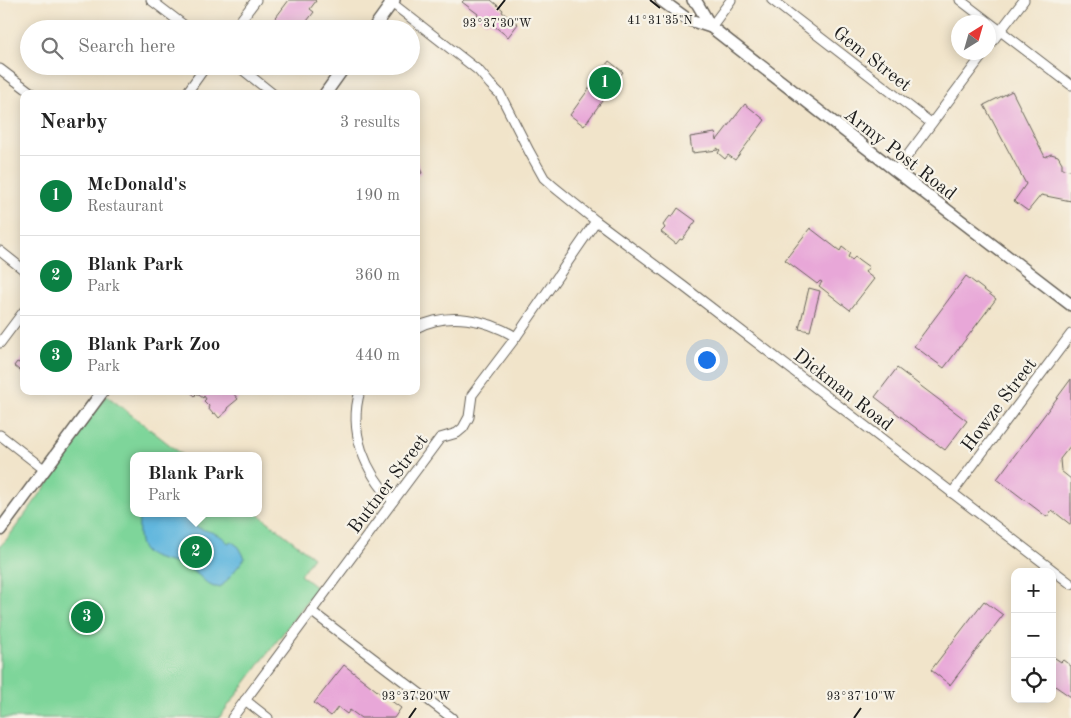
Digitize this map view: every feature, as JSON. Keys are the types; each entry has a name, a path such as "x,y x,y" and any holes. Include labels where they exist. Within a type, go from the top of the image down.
{"main road":[{"name":"Army Post Road","path":"661,0 687,19 711,27 1071,305"},
{"name":"Army Post Road","path":"693,0 697,3 711,27"},
{"path":"379,20 391,1"},
{"path":"328,90 339,75"},
{"path":"0,530 100,395"}],"street":[{"path":"151,0 177,20"},
{"path":"241,20 256,0"},
{"path":"711,27 731,0"},
{"name":"Gem Street","path":"772,0 931,123"},
{"path":"960,0 1071,84"},
{"path":"996,36 1024,0"},
{"name":"Dickman Road","path":"391,1 415,20"},
{"name":"Dickman Road","path":"420,24 479,71 500,94 544,178 596,221 1071,584"},
{"path":"896,171 978,60"},
{"path":"0,69 28,90"},
{"path":"189,90 200,75"},
{"path":"249,75 268,90"},
{"name":"Buttner Street","path":"232,718 440,438 463,428 469,417 472,396 516,337 596,221"},
{"path":"0,251 20,267"},
{"path":"0,343 20,316"},
{"path":"420,327 440,320 461,319 482,322 502,329 516,337"},
{"name":"Howze Street","path":"952,494 1071,334"},
{"path":"359,395 357,430 366,463 371,473 393,501"},
{"path":"0,435 45,470"},
{"path":"311,611 452,718"},
{"path":"245,700 268,718"}],"green space":[{"path":"106,395 179,452 130,452 130,517 262,517 313,557 300,575 317,588 219,718 0,718 0,546 64,462 66,449"}],"water":[{"path":"139,517 188,517 195,526 223,538 228,543 231,541 239,547 245,558 223,585 215,587 188,569 153,557 144,551 139,538"}],"building":[{"path":"289,0 316,1 310,9 314,12 308,20 274,20"},
{"path":"464,0 491,0 503,10 502,12 518,24 508,37 488,21 486,23 477,16 478,14 462,2"},
{"path":"609,61 623,72 584,126 570,115"},
{"path":"1012,91 1045,157 1051,154 1058,156 1062,163 1062,169 1071,170 1071,201 1041,195 1028,211 1014,201 1026,184 984,105"},
{"path":"745,104 765,120 735,160 728,155 725,159 718,153 720,150 717,148 718,150 692,153 690,137 715,133 717,140"},
{"path":"678,208 696,221 682,240 680,239 676,244 661,232 665,228 663,225"},
{"path":"810,228 840,251 842,247 850,253 848,257 852,260 855,257 869,267 865,272 874,279 850,310 819,286 822,282 820,281 817,284 785,260"},
{"path":"966,276 996,299 944,368 914,346"},
{"path":"809,288 820,291 810,331 799,329"},
{"path":"17,362 20,362 20,371 14,366"},
{"path":"897,368 967,421 945,450 875,397"},
{"path":"1071,379 1071,445 1060,459 1061,471 1071,479 1071,525 1052,510 1047,517 997,479"},
{"path":"199,395 235,395 238,399 219,418 208,408 209,406 204,401 206,399 204,396 203,398"},
{"path":"984,601 1003,615 950,685 931,670"},
{"path":"1056,659 1061,662 1063,660 1071,666 1071,697 1056,687"},
{"path":"344,665 401,708 394,718 361,718 350,710 347,714 338,707 331,716 314,703"}],"place":[{"name":"McDonald's","path":"605,83"},
{"name":"Blank Park","path":"196,552"},
{"name":"Blank Park Zoo","path":"87,617"}]}
